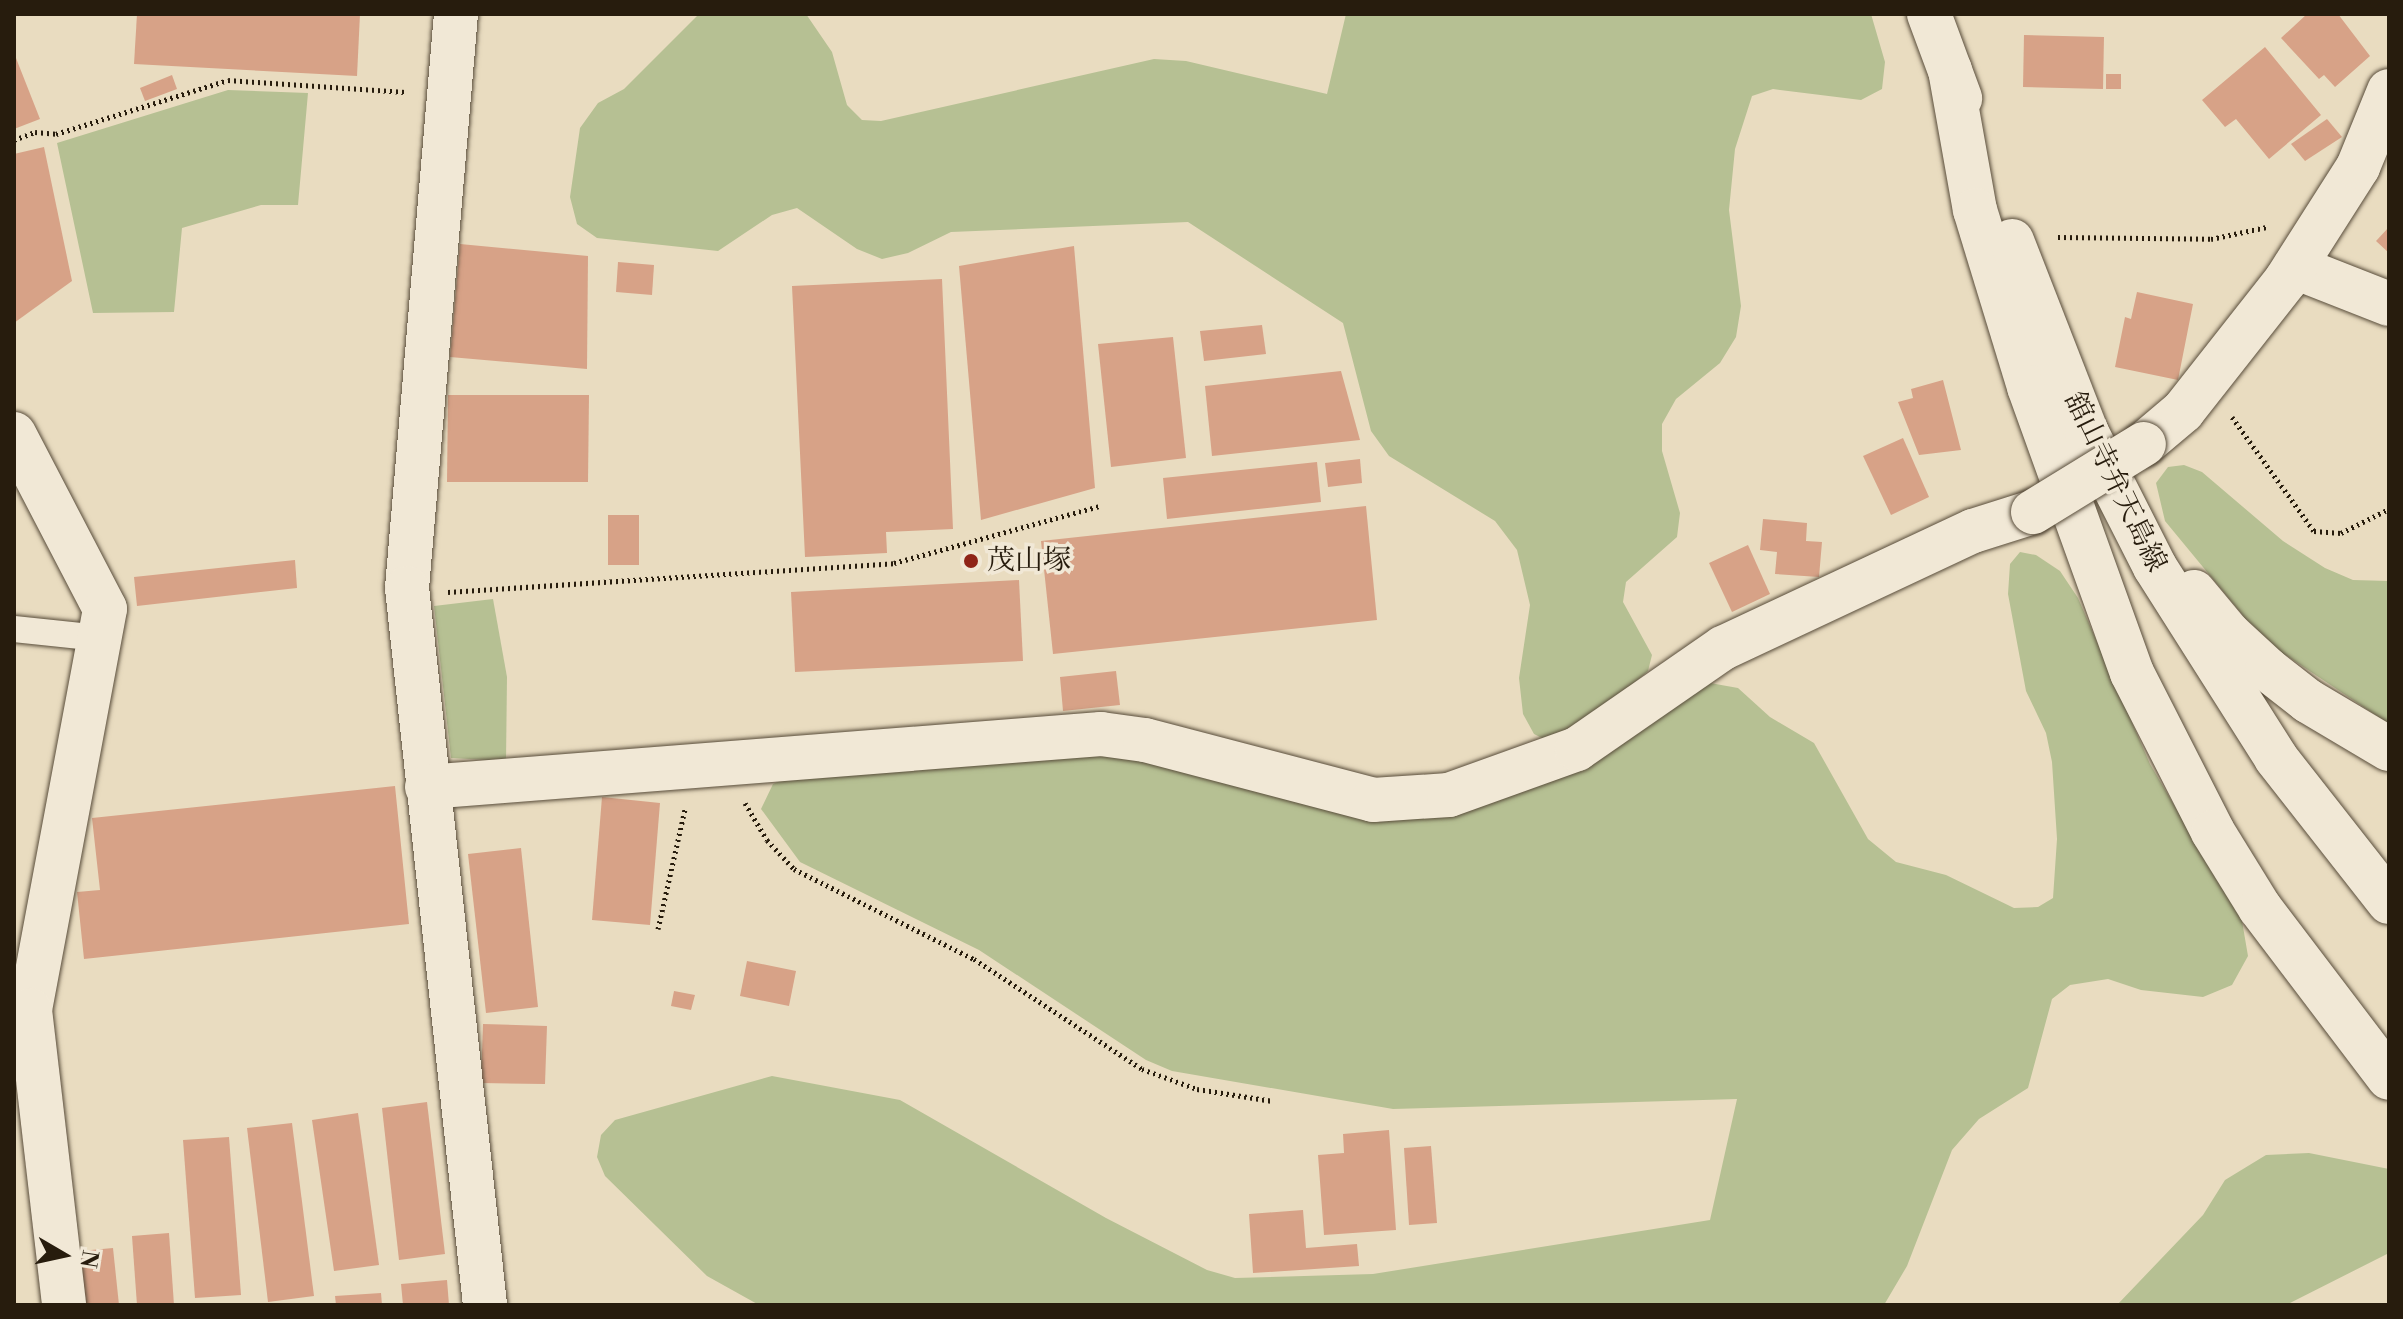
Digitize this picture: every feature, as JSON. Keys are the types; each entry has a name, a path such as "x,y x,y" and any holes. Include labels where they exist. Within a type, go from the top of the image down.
{"street":[{"path":"456,14 407,594 485,1305"},
{"name":"舘山寺弁天島線","path":"1929,14 2087,433 2120,500 2233,696 2321,819 2389,902"},
{"path":"1950,70 1979,225 2029,387 2132,673 2213,832 2260,908 2389,1078"},
{"path":"427,787 1101,734 1145,740 1373,800 1449,795 1577,749 1723,648 1973,531 2033,512 2144,444 2183,411 2295,267 2352,178 2389,91"},
{"path":"2295,267 2389,304"},
{"path":"14,434 105,609 30,1010 64,1305"},
{"path":"2120,500 2238,643 2308,701 2389,749"}],"lane":[{"path":"14,629 100,638"}],"path":[{"path":"14,140 35,132 56,134 228,80 449,95"},
{"path":"2011,237 2211,239 2240,235 2280,221"},
{"path":"2207,381 2314,531 2341,533 2389,509"},
{"path":"407,594 894,563 1099,506"},
{"path":"742,762 746,807 794,869 826,890 962,952 1142,1069 1197,1089 1273,1101"},
{"path":"658,929 695,766"}],"green space":[{"path":"699,14 806,14 832,52 847,105 862,120 881,121 1154,59 1186,61 1327,94 1346,14 1871,14 1885,62 1882,89 1861,100 1773,89 1752,96 1735,149 1729,210 1741,306 1736,337 1720,363 1676,399 1662,424 1662,451 1680,513 1677,537 1626,582 1623,602 1652,655 1648,671 1589,722 1548,741 1534,734 1523,714 1519,678 1530,605 1517,550 1495,521 1389,456 1371,431 1343,323 1188,222 951,232 908,253 882,259 857,249 797,208 772,215 718,251 597,238 577,224 570,197 580,128 598,103 624,89"},
{"path":"228,90 308,93 298,205 261,205 182,228 174,312 93,313 57,143"},
{"path":"2184,465 2202,472 2283,541 2325,568 2353,580 2389,581 2389,724 2281,652 2245,618 2165,521 2156,483 2168,467"},
{"path":"2020,552 2036,555 2060,571 2078,598 2150,764 2242,921 2248,956 2232,985 2203,997 2141,990 2108,979 2070,985 2052,999 2028,1088 1979,1119 1952,1150 1907,1266 1884,1305 759,1305 707,1276 605,1176 597,1157 601,1135 615,1120 772,1076 900,1100 1106,1218 1207,1270 1235,1278 1373,1274 1710,1220 1737,1099 1393,1109 1172,1071 1146,1060 979,950 800,862 761,809 773,784 796,774 1102,750 1372,815 1710,683 1738,688 1770,717 1814,743 1868,839 1896,862 1946,875 2014,908 2038,907 2053,898 2057,839 2052,762 2046,733 2026,691 2008,594 2010,564"},
{"path":"493,599 507,677 506,761 451,758 434,606"},
{"path":"2309,1153 2389,1169 2389,1253 2286,1305 2117,1305 2203,1215 2225,1180 2266,1155"}],"building":[{"path":"137,14 360,14 357,76 134,64"},
{"path":"2307,14 2338,14 2370,56 2335,87 2324,75 2319,79 2281,38"},
{"path":"2024,35 2104,37 2103,89 2023,87"},
{"path":"2265,47 2321,115 2269,159 2236,119 2225,127 2202,100"},
{"path":"14,53 40,119 14,129"},
{"path":"2106,74 2121,74 2121,89 2106,89"},
{"path":"172,75 177,89 145,101 140,88"},
{"path":"2327,119 2342,137 2305,161 2291,144"},
{"path":"44,147 72,281 14,323 14,154"},
{"path":"2389,227 2389,253 2376,241"},
{"path":"460,244 588,256 587,369 450,357"},
{"path":"1074,246 1095,488 981,520 959,266"},
{"path":"618,262 654,265 652,295 616,292"},
{"path":"942,279 953,529 886,532 887,553 805,557 792,286"},
{"path":"2137,292 2193,304 2178,380 2115,367 2125,317 2131,319"},
{"path":"1262,325 1266,354 1204,361 1200,331"},
{"path":"1173,337 1186,458 1111,467 1098,344"},
{"path":"1341,371 1360,440 1212,456 1205,386"},
{"path":"1943,380 1961,450 1919,455 1898,402 1913,398 1911,389"},
{"path":"448,395 589,395 588,482 447,482"},
{"path":"1903,438 1929,497 1891,515 1863,456"},
{"path":"1360,459 1362,483 1328,487 1325,463"},
{"path":"1317,462 1321,502 1167,519 1163,478"},
{"path":"1366,506 1377,620 1053,654 1041,541"},
{"path":"608,515 639,515 639,565 608,565"},
{"path":"1763,519 1807,523 1806,541 1822,542 1819,577 1775,574 1777,552 1760,550"},
{"path":"1748,545 1770,594 1732,612 1709,563"},
{"path":"295,560 297,588 137,606 134,577"},
{"path":"1019,580 1023,661 795,672 791,592"},
{"path":"1116,671 1120,705 1063,711 1060,677"},
{"path":"395,786 409,924 84,959 77,892 100,890 92,818"},
{"path":"602,797 660,803 650,925 592,920"},
{"path":"521,848 538,1007 486,1013 468,854"},
{"path":"747,961 796,971 789,1006 740,996"},
{"path":"674,991 695,995 691,1010 671,1006"},
{"path":"483,1024 547,1026 545,1084 481,1083"},
{"path":"427,1102 445,1254 399,1260 382,1108"},
{"path":"358,1113 379,1265 334,1271 312,1120"},
{"path":"292,1123 314,1296 268,1302 247,1128"},
{"path":"1389,1130 1396,1230 1324,1235 1318,1155 1344,1153 1343,1134"},
{"path":"229,1137 241,1295 195,1298 183,1140"},
{"path":"1431,1146 1437,1223 1409,1225 1404,1148"},
{"path":"1303,1210 1306,1248 1357,1244 1359,1266 1253,1273 1249,1214"},
{"path":"169,1233 174,1305 137,1305 132,1236"},
{"path":"113,1248 119,1305 86,1305 80,1251"},
{"path":"447,1280 449,1305 403,1305 401,1284"},
{"path":"381,1293 382,1305 336,1305 335,1296"}],"place":[{"name":"茂山塚","path":"971,561"}]}
